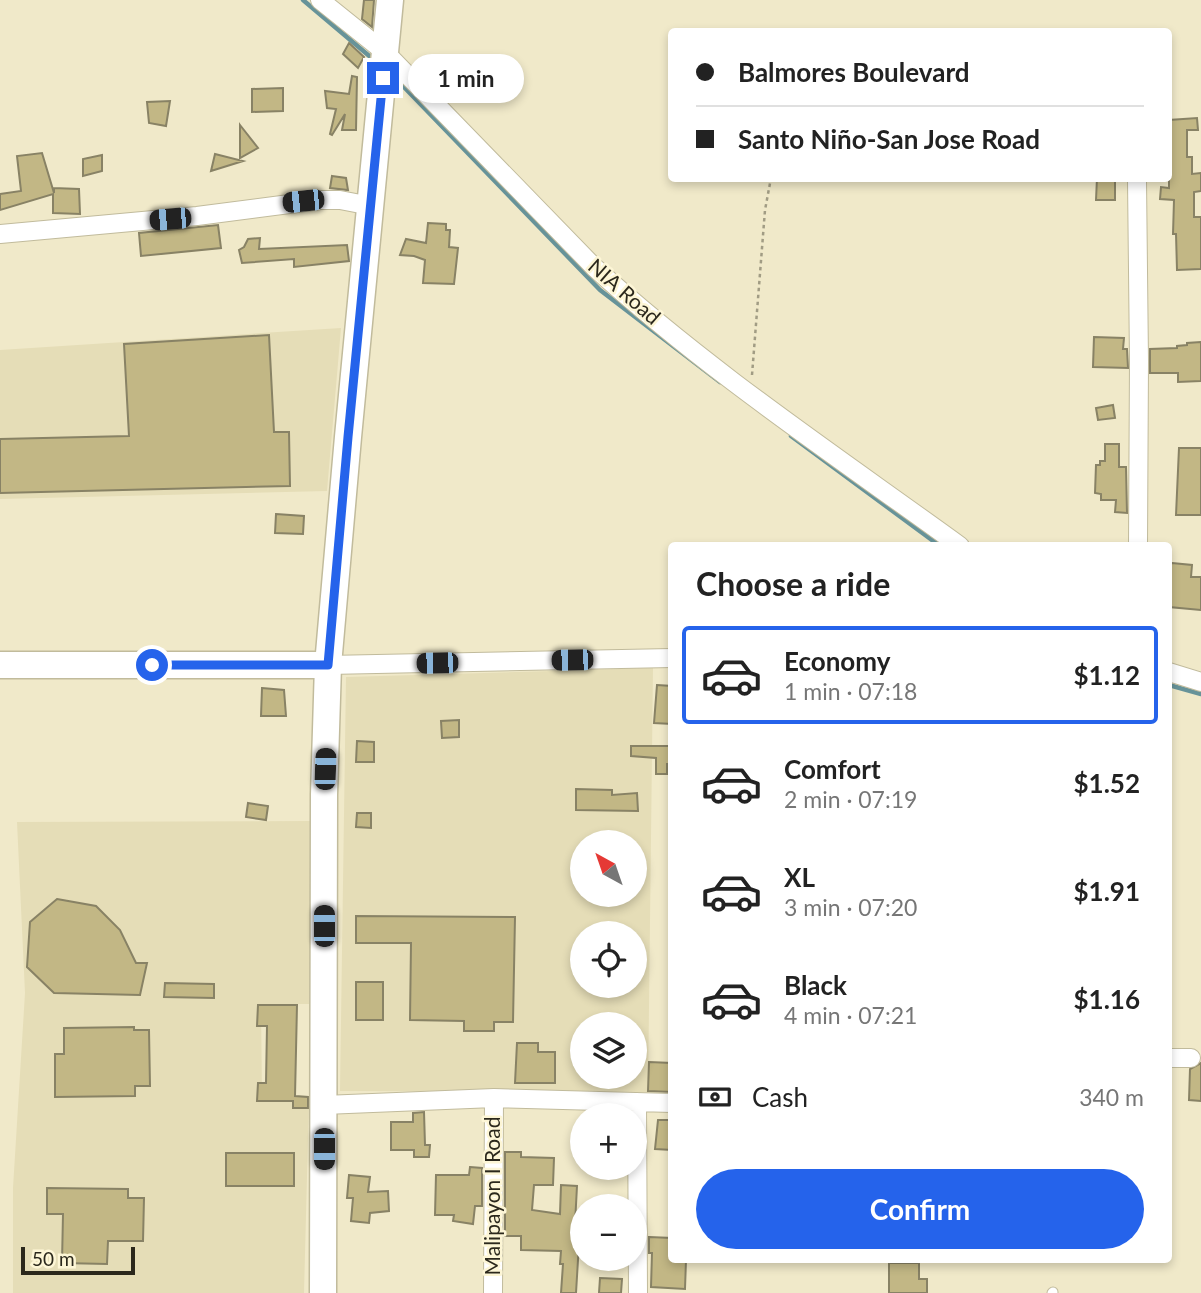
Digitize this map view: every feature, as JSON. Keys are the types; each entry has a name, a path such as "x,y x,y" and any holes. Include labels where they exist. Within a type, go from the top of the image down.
{"main road":[{"path":"323,1293 324,795 328,665 390,0"},
{"path":"0,665 328,665"}],"street":[{"name":"NIA Road","path":"320,0 386,54 594,267 630,300 747,391 955,542"},
{"path":"1137,182 1138,542"},
{"path":"0,234 197,216 320,200 340,200 372,206"},
{"path":"328,665 668,658"},
{"path":"1172,673 1199,680"},
{"path":"1172,1058 1191,1058"},
{"path":"324,1105 494,1098 668,1103"},
{"name":"Malipayon I Road","path":"492,1293 494,1098"},
{"path":"637,1102 638,1293"}],"path":[{"path":"747,391 754,356 765,210 770,182"}],"shaded area":[{"path":"341,328 327,491 0,499 0,350"},
{"path":"653,668 648,1092 340,1091 346,677"},
{"path":"313,821 309,1004 261,1004 262,1100 309,1099 304,1293 13,1293 13,1188 25,993 17,822"}],"building":[{"path":"364,0 374,0 372,27 362,19"},
{"path":"349,43 364,57 358,68 343,54"},
{"path":"352,76 357,77 356,130 342,130 345,114 332,135 330,134 336,109 327,108 325,91 349,94"},
{"path":"283,88 283,111 252,112 252,89"},
{"path":"170,101 166,126 149,123 147,102"},
{"path":"1197,118 1198,130 1187,130 1187,157 1192,157 1192,174 1201,173 1201,191 1194,192 1194,217 1201,217 1201,269 1177,270 1176,234 1173,234 1174,200 1160,199 1161,187 1169,188 1169,182 1172,182 1172,120"},
{"path":"240,125 258,148 240,158"},
{"path":"42,153 54,193 54,188 79,189 80,214 53,213 53,194 0,210 0,194 21,191 17,156"},
{"path":"215,154 243,161 211,171"},
{"path":"102,155 102,171 83,176 83,159"},
{"path":"332,176 346,178 348,190 330,188"},
{"path":"1097,182 1115,182 1115,200 1096,200"},
{"path":"428,223 446,224 446,230 450,230 449,247 458,248 454,284 423,283 425,260 400,255 406,239 426,243"},
{"path":"218,225 221,248 141,256 139,233"},
{"path":"260,238 259,249 347,245 349,261 294,267 294,259 242,263 239,250 248,239"},
{"path":"269,335 274,432 289,432 290,486 0,493 0,439 129,436 124,344"},
{"path":"1094,337 1124,338 1123,349 1127,349 1128,368 1093,367"},
{"path":"1201,342 1201,381 1178,382 1178,373 1150,373 1150,349 1177,348 1187,343"},
{"path":"1113,405 1115,418 1098,420 1096,408"},
{"path":"1105,444 1119,444 1119,467 1126,467 1127,513 1115,512 1116,500 1101,500 1101,494 1095,493 1096,465 1105,461"},
{"path":"1179,448 1201,448 1201,515 1176,515"},
{"path":"276,514 304,516 303,534 275,533"},
{"path":"1172,563 1192,565 1191,577 1201,577 1201,610 1172,607"},
{"path":"657,685 668,686 668,724 654,723"},
{"path":"262,688 284,690 286,716 261,716"},
{"path":"459,720 459,737 442,738 441,721"},
{"path":"357,741 374,742 374,762 356,762"},
{"path":"631,746 668,746 667,774 656,774 656,758 631,756"},
{"path":"576,789 612,790 612,795 637,793 638,811 576,810"},
{"path":"248,803 268,806 266,820 246,817"},
{"path":"357,813 371,813 371,828 356,827"},
{"path":"57,899 96,906 120,930 136,963 147,963 140,995 54,993 27,967 30,922"},
{"path":"356,916 515,917 513,1022 494,1022 494,1031 464,1031 464,1021 410,1020 411,943 356,943"},
{"path":"356,982 383,982 383,1020 356,1020"},
{"path":"165,983 214,984 214,998 164,997"},
{"path":"258,1005 297,1005 295,1096 308,1097 308,1108 293,1108 293,1101 257,1101 258,1083 266,1083 267,1026 257,1026"},
{"path":"134,1027 134,1030 149,1030 150,1086 135,1086 135,1096 55,1097 55,1054 64,1054 64,1028"},
{"path":"517,1043 538,1043 538,1052 555,1052 555,1083 515,1083"},
{"path":"649,1062 668,1063 668,1092 648,1091"},
{"path":"1201,1063 1201,1101 1189,1100 1190,1069"},
{"path":"424,1112 425,1145 430,1145 429,1157 414,1157 414,1150 391,1150 391,1122 413,1122 413,1113"},
{"path":"658,1120 668,1120 668,1150 655,1149"},
{"path":"505,1152 521,1152 521,1157 554,1158 553,1185 534,1185 532,1210 560,1214 561,1185 577,1186 577,1194 570,1194 570,1271 577,1271 576,1293 561,1293 561,1251 521,1250 521,1236 505,1236"},
{"path":"226,1153 294,1153 294,1186 226,1186"},
{"path":"470,1167 482,1168 482,1206 475,1206 473,1224 453,1221 454,1215 435,1215 436,1175 469,1175"},
{"path":"349,1175 370,1177 368,1192 388,1191 389,1211 370,1213 369,1223 351,1221 353,1198 347,1198"},
{"path":"47,1188 128,1189 128,1198 144,1198 143,1241 108,1241 107,1264 62,1263 63,1214 47,1214"},
{"path":"649,1237 668,1238 668,1263 686,1263 685,1289 651,1287 652,1253 649,1253"},
{"path":"889,1263 919,1263 919,1279 927,1279 927,1293 889,1293"},
{"path":"600,1278 622,1279 621,1293 599,1293"}],"waterway":[{"path":"303,0 374,60"},
{"path":"402,85 600,290 720,382"},
{"path":"791,436 935,542"},
{"path":"1172,686 1201,694"}],"route":[{"path":"152,665 328,665 383,78"}]}
